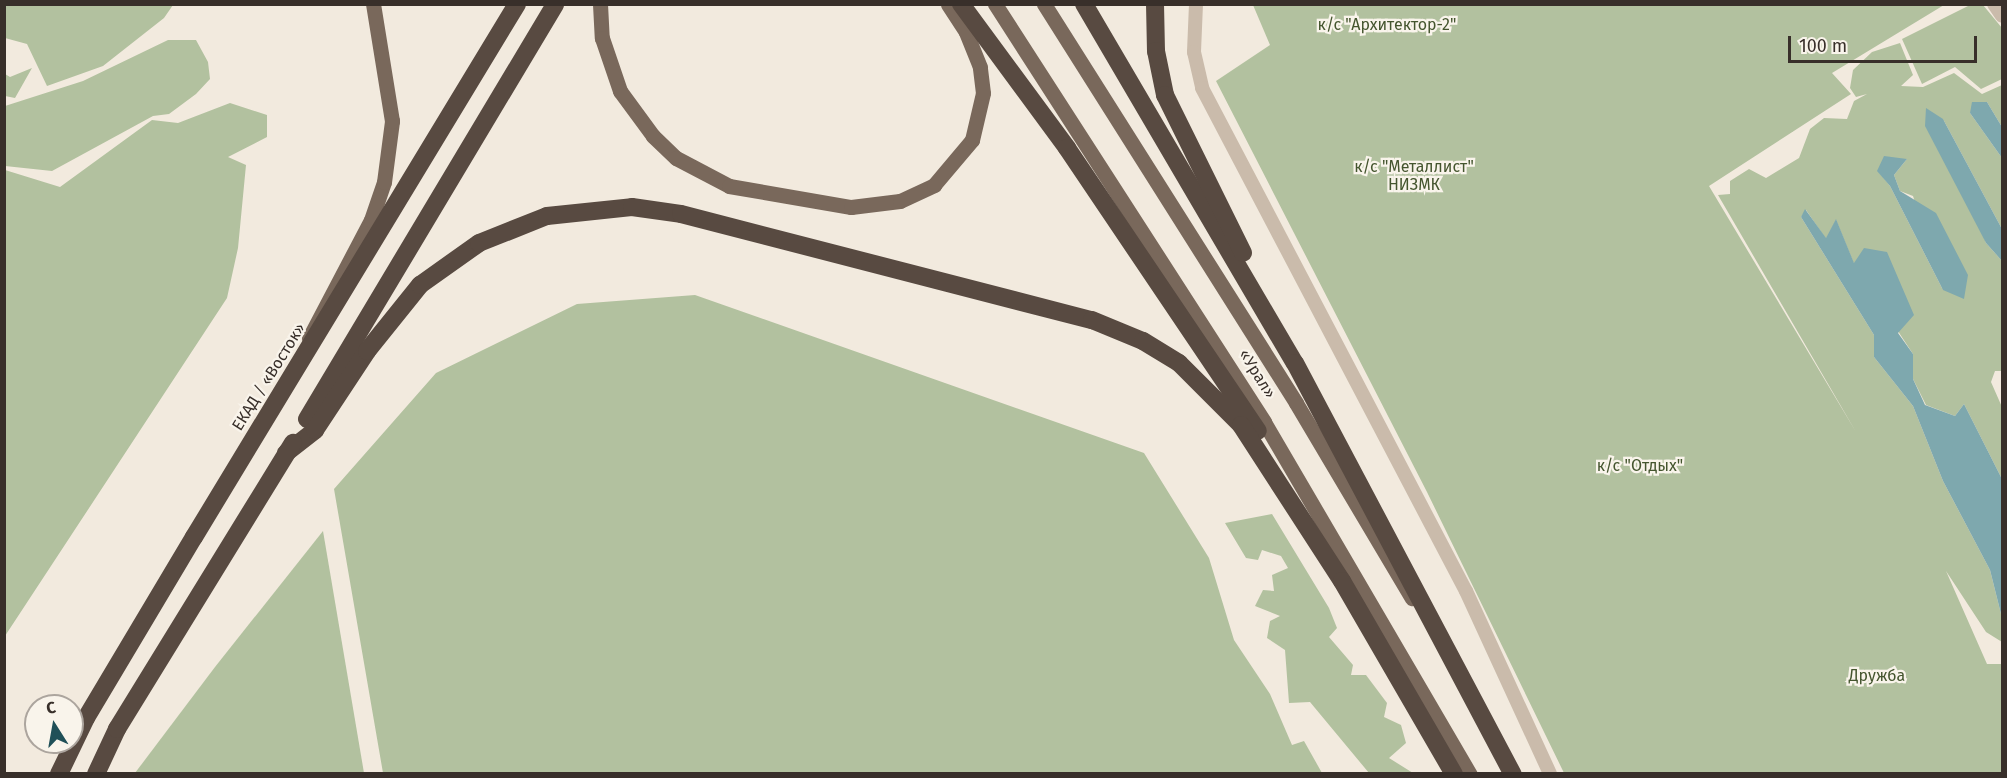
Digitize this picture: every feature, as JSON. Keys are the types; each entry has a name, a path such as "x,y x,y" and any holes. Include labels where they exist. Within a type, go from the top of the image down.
{"highway":[{"name":"ЕКАД / «Восток»","path":"59,774 86,718 517,4"},
{"path":"96,774 117,729 399,272 555,4"},
{"path":"961,4 1067,148 1266,442 1342,581 1454,774"},
{"path":"1084,4 1295,363 1406,568 1438,636"},
{"path":"1155,4 1156,51 1165,95 1295,363"},
{"path":"286,453 315,430 406,300 444,266 509,228 547,216 632,207 740,227 1092,320 1143,341 1179,363 1241,425 1342,581"},
{"name":"«Урал»","path":"1438,636 1514,774"}],"main road":[{"path":"300,363 316,317 371,220 384,183 392,121 373,4"},
{"path":"600,4 602,38 620,90 652,136 676,158 729,186 851,207 900,201 934,185 972,140 983,93 980,67 966,32 948,4"},
{"name":"«Урал»","path":"995,4 1264,422 1470,774"},
{"name":"«Урал»","path":"1044,4 1438,636"}],"street":[{"path":"1196,4 1194,52 1202,88 1466,591 1550,774"},
{"path":"1994,4 2002,16"}],"green space":[{"path":"4,5 173,5 164,18 103,66 47,86 27,44 5,38"},
{"path":"1253,5 1944,5 1832,73 1851,94 1709,186 1856,432 1718,195 1730,194 1730,181 1749,169 1766,178 1799,158 1810,129 1824,118 1847,119 1854,101 1867,94 1856,97 1850,88 1853,70 1872,52 1900,43 1913,75 1901,86 1923,87 1954,73 1982,94 2002,85 2002,127 1987,102 1970,113 2002,158 2002,229 1943,119 1986,243 2002,261 2002,371 1995,371 1991,382 2002,407 2002,479 1964,404 1955,416 1926,405 1913,379 1913,354 1854,264 1836,220 1826,239 1806,210 1801,217 1874,335 1874,357 1913,406 1943,481 1990,570 2002,618 2002,642 1986,632 1946,571 1987,664 2002,664 2002,773 1564,773 1427,492 1216,81 1270,45","holes":["1907,159 1894,175 1900,191 1913,196 1943,290 1890,186 1878,171"]},
{"path":"1970,5 1983,5 2002,28 2002,79 1981,89 1955,67 1922,84 1902,39"},
{"path":"168,40 196,40 208,62 210,79 196,94 169,114 153,116 52,171 5,166 5,106 83,81"},
{"path":"32,68 15,98 5,96 5,74 10,77"},
{"path":"230,103 267,115 267,137 228,157 246,165 238,248 227,298 5,636 5,170 60,187 152,120 178,123"},
{"path":"695,295 1144,453 1209,558 1234,640 1270,694 1292,745 1304,741 1322,773 383,773 334,489 436,373 577,304"},
{"path":"1272,514 1329,608 1337,628 1329,637 1353,665 1351,675 1366,675 1387,703 1384,717 1401,725 1406,743 1389,758 1413,773 1369,773 1310,702 1289,703 1285,650 1267,638 1270,621 1280,616 1255,606 1263,590 1274,591 1272,575 1288,568 1281,556 1262,550 1258,560 1246,558 1225,523"},
{"path":"323,531 364,773 135,773 215,667"}],"water":[{"path":"1972,102 1987,102 2002,127 2002,158 1970,113"},
{"path":"1926,108 1943,119 2002,229 2002,261 1986,243 1925,126"},
{"path":"1884,156 1907,159 1894,175 1900,191 1936,213 1968,275 1964,299 1943,290 1890,186 1877,171"},
{"path":"1805,209 1826,238 1836,219 1854,263 1864,248 1887,252 1914,315 1898,333 1913,354 1913,379 1925,405 1955,416 1964,404 2002,479 2002,618 1990,570 1943,481 1913,406 1874,357 1874,335 1801,217"}],"park label":[{"name":"к/с \"Архитектор-2\"","path":"1387,25"},
{"name":"к/с \"Металлист\" НИЗМК","path":"1414,176"},
{"name":"к/с \"Отдых\"","path":"1640,466"},
{"name":"Дружба","path":"1877,676"}]}
